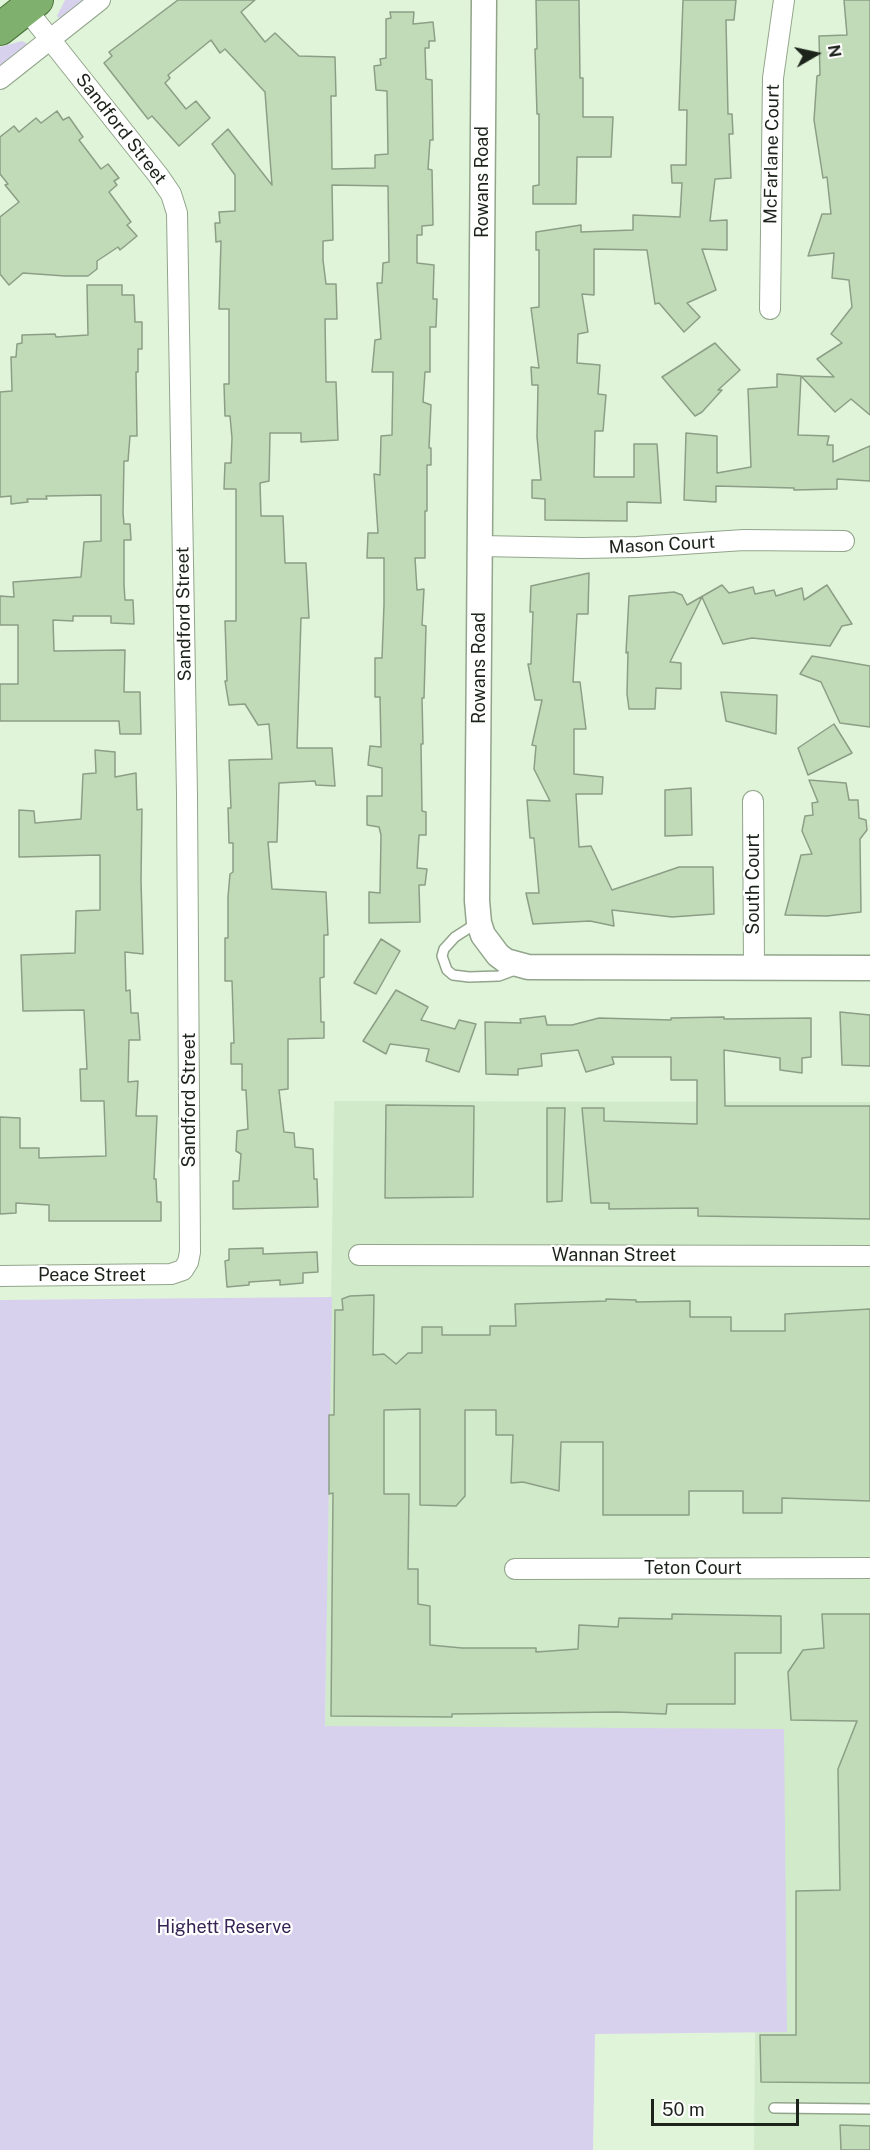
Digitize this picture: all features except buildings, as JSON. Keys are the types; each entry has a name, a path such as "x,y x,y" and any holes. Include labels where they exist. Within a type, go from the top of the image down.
{"highway":[{"path":"0,29 32,4"}],"street":[{"path":"0,79 100,0"},
{"name":"Rowans Road","path":"484,0 477,901 483,935 498,955 506,961 523,966 870,968"},
{"name":"McFarlane Court","path":"770,309 773,78 784,0"},
{"name":"Sandford Street","path":"32,4 50,39 158,175 171,194 177,213 187,795 190,1240 188,1262 183,1270"},
{"name":"Mason Court","path":"480,546 583,548 744,540 844,541"},
{"name":"South Court","path":"753,801 754,968"},
{"name":"Wannan Street","path":"359,1255 870,1256"},
{"name":"Peace Street","path":"0,1276 155,1275 171,1274 183,1270"},
{"name":"Teton Court","path":"515,1569 870,1568"}],"lane":[{"path":"479,922 455,938 444,949 444,964 447,970 461,977 499,976 523,966"},
{"path":"774,2108 870,2109"}],"shaded area":[{"path":"334,1101 870,1102 870,2150 754,2150 755,2032 787,2031 325,1727"}],"green space":[{"path":"65,0 85,0 60,19 57,16"},
{"path":"22,41 28,44 0,66 0,47"},
{"name":"Highett Reserve","path":"332,1297 325,1726 784,1729 787,2032 595,2034 593,2150 0,2150 0,1300"}]}
